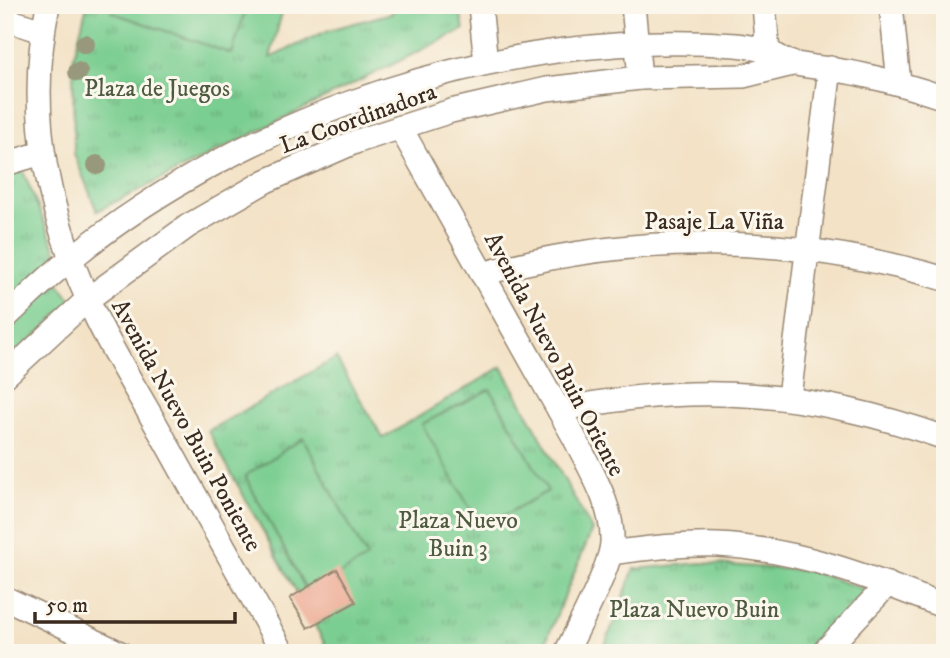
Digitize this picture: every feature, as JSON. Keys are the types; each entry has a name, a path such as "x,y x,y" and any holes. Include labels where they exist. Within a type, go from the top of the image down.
{"street":[{"name":"Avenida Nuevo Buin Poniente","path":"48,5 38,86 42,153 53,201 72,258 88,299 284,653"},
{"path":"480,5 486,64"},
{"path":"633,5 640,78"},
{"path":"764,5 768,52"},
{"path":"891,5 899,83"},
{"path":"5,19 43,30"},
{"name":"La Coordinadora","path":"5,318 72,258 158,197 239,150 281,130 376,94 486,64 564,50 637,43 739,45 768,52 792,64"},
{"name":"La Coordinadora","path":"5,376 88,299 167,240 244,193 322,155 400,127 503,98 592,82 743,76 792,64 830,68 899,83 945,98"},
{"path":"789,397 830,68"},
{"name":"Avenida Nuevo Buin Oriente","path":"400,127 559,410 603,498 612,533 611,553 566,653"},
{"path":"5,164 42,153"},
{"name":"Pasaje La Viña","path":"482,274 548,258 628,247 720,243 807,249 902,266 945,279"},
{"path":"559,410 598,402 677,393 715,392 789,397 866,413 945,438"},
{"path":"611,553 680,546 753,548 812,559 888,584 945,607"},
{"path":"823,653 888,584"},
{"path":"5,598 120,653"}],"green space":[{"name":"Plaza de Juegos","path":"87,5 284,5 270,58 329,30 392,13 397,5 459,7 464,29 97,211 74,154 73,60"},
{"path":"113,5 247,5 232,54 111,12"},
{"path":"22,169 58,255 5,303 5,172"},
{"path":"57,281 72,301 5,365 5,331"},
{"name":"Plaza Nuevo Buin 3","path":"336,358 383,438 502,367 592,530 541,653 330,653 208,431"},
{"path":"490,389 548,491 481,528 422,424"},
{"path":"303,438 367,558 308,593 245,476"},
{"name":"Plaza Nuevo Buin","path":"702,563 810,571 867,590 805,653 602,653 634,569"}],"building":[{"path":"337,569 356,602 308,628 290,598"}]}
